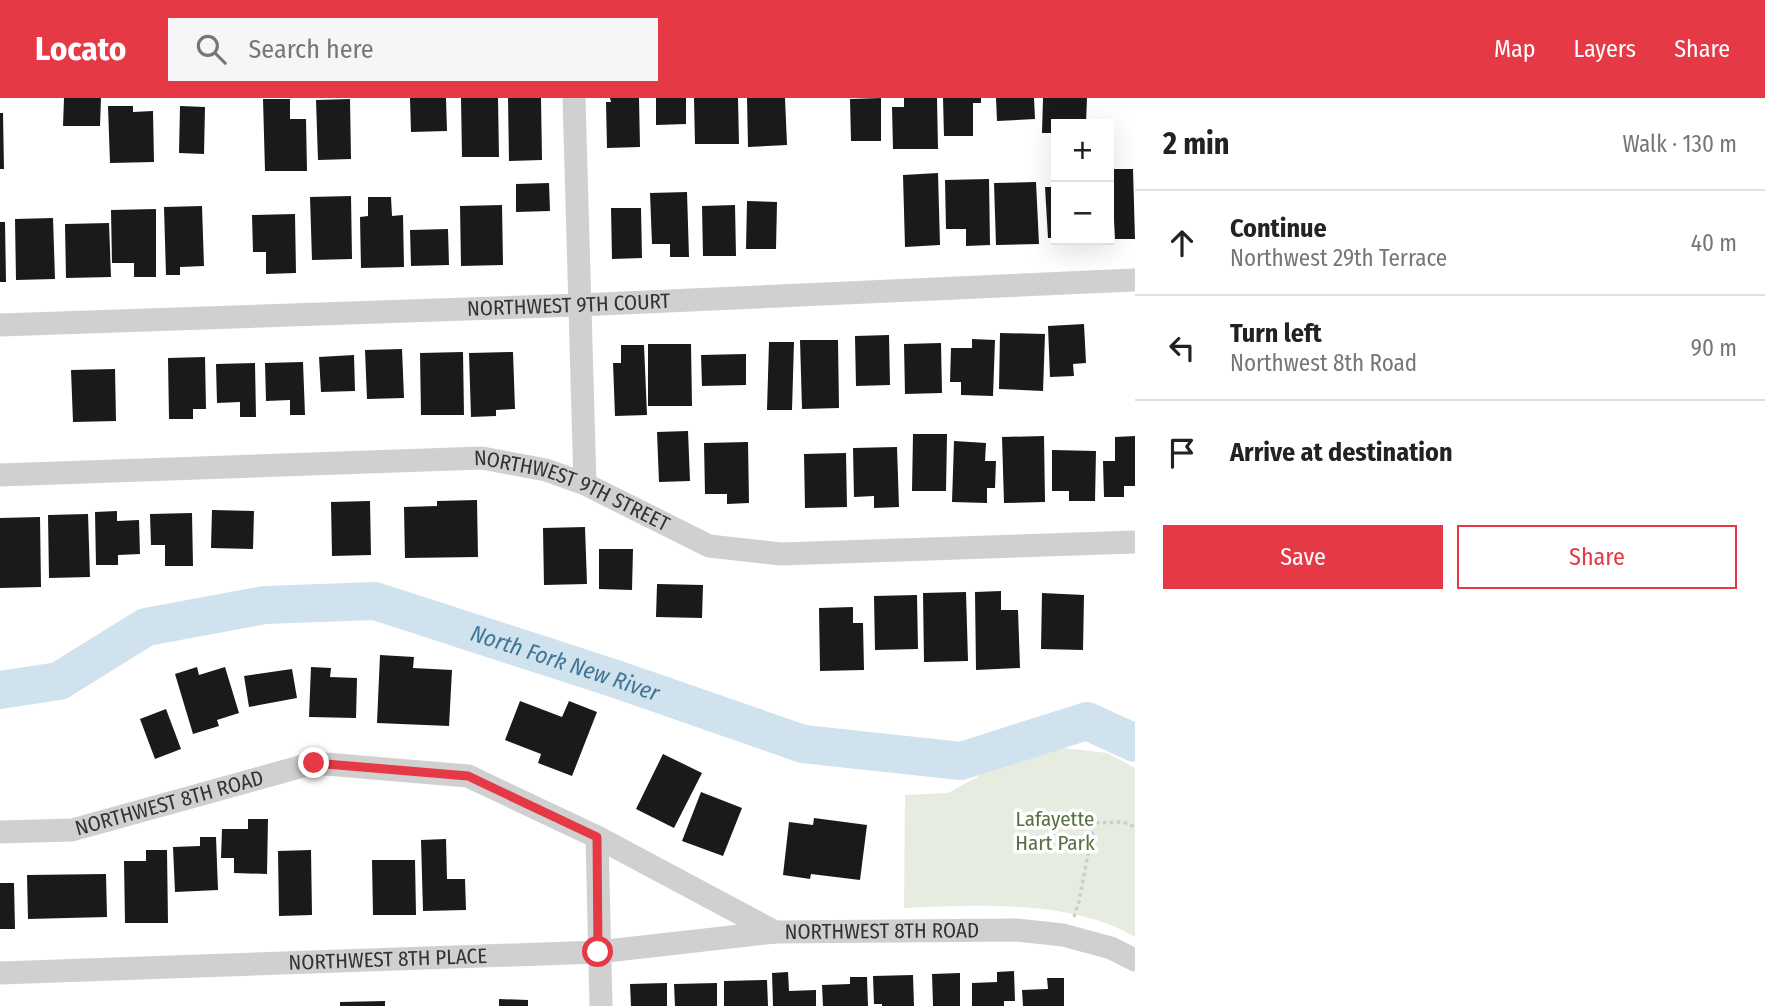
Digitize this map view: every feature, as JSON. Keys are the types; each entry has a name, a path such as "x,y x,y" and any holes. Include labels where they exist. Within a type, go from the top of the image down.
{"street":[{"path":"574,98 585,484"},
{"name":"NORTHWEST 9TH COURT","path":"0,325 579,305 1135,279"},
{"name":"NORTHWEST 9TH STREET","path":"0,475 482,458 546,470 585,484 709,546 781,554 1128,546"},
{"name":"NORTHWEST 8TH ROAD","path":"0,832 72,830 314,763 468,776 597,837 775,932 1016,930 1063,935 1111,948 1135,960"},
{"path":"597,837 601,1006"},
{"name":"NORTHWEST 8TH PLACE","path":"0,973 598,952 775,932"}],"path":[{"path":"1063,935 1073,919 1079,901 1094,823 1123,822 1135,827"}],"green space":[{"name":"Lafayette Hart Park","path":"1063,748 1107,753 1135,768 1135,937 1110,925 1053,910 992,906 904,908 905,795 948,793 1004,762"}],"building":[{"path":"64,98 101,98 100,126 63,126"},
{"path":"410,98 446,98 447,131 411,132"},
{"path":"461,98 498,98 499,157 462,157"},
{"path":"508,98 541,98 542,160 509,161"},
{"path":"610,98 639,98 640,147 607,148 606,102 611,102"},
{"path":"656,98 686,98 686,124 656,125"},
{"path":"694,98 738,98 739,144 695,144"},
{"path":"747,98 785,98 787,145 748,147"},
{"path":"881,98 881,141 851,141 850,99"},
{"path":"904,98 937,98 938,149 893,149 892,107 904,107"},
{"path":"943,98 981,98 981,103 973,103 973,136 944,136"},
{"path":"996,98 1034,98 1035,119 997,121"},
{"path":"1043,98 1087,98 1086,119 1051,119 1051,133 1042,133"},
{"path":"263,99 290,99 290,119 306,119 307,171 265,171"},
{"path":"350,99 351,159 318,160 316,100"},
{"path":"108,106 133,106 133,112 153,111 154,162 110,163"},
{"path":"180,106 205,107 204,154 179,153"},
{"path":"0,113 3,113 4,169 0,169"},
{"path":"1114,169 1133,169 1135,239 1115,239"},
{"path":"938,173 940,245 905,247 903,175"},
{"path":"989,179 990,245 966,246 966,229 946,229 945,180"},
{"path":"1036,182 1039,244 996,245 994,183"},
{"path":"549,183 550,211 516,212 516,184"},
{"path":"1045,187 1051,187 1051,238 1048,238"},
{"path":"687,192 689,257 670,257 670,244 652,244 650,193"},
{"path":"351,196 352,259 312,260 310,197"},
{"path":"368,197 391,197 392,216 403,215 404,267 361,268 360,217 368,216"},
{"path":"747,201 777,202 776,249 746,249"},
{"path":"502,205 503,265 461,266 460,206"},
{"path":"735,205 736,256 703,256 702,206"},
{"path":"202,206 204,266 180,267 180,275 166,275 164,207"},
{"path":"611,208 641,208 642,258 612,259"},
{"path":"156,209 156,277 134,277 134,263 112,263 111,210"},
{"path":"295,214 296,273 266,274 266,252 253,252 252,215"},
{"path":"53,218 55,279 16,280 15,219"},
{"path":"0,222 5,222 6,282 0,282"},
{"path":"109,223 111,277 66,278 65,224"},
{"path":"448,229 449,265 411,266 410,230"},
{"path":"1084,324 1086,363 1073,364 1074,376 1050,377 1048,326"},
{"path":"1000,333 1045,334 1043,391 999,389"},
{"path":"889,335 890,385 856,386 855,336"},
{"path":"972,339 995,340 993,396 961,395 961,382 950,382 951,348 972,348"},
{"path":"800,340 838,340 839,408 802,409"},
{"path":"769,342 794,342 792,410 767,410"},
{"path":"941,343 942,393 905,394 904,344"},
{"path":"648,344 691,344 692,406 648,406"},
{"path":"621,345 644,345 647,415 615,416 613,363 621,363"},
{"path":"402,349 404,398 367,399 365,350"},
{"path":"463,352 464,415 421,415 420,353"},
{"path":"513,352 515,409 496,410 496,416 471,417 469,353"},
{"path":"746,354 746,385 702,386 701,355"},
{"path":"354,355 355,391 321,392 319,357"},
{"path":"205,357 206,409 193,409 193,419 169,419 168,358"},
{"path":"303,362 305,415 290,415 290,400 266,401 265,363"},
{"path":"255,363 256,417 240,417 240,402 217,403 216,364"},
{"path":"115,369 116,421 73,422 71,370"},
{"path":"688,431 690,481 659,482 657,432"},
{"path":"913,434 947,434 946,491 912,491"},
{"path":"1044,436 1045,502 1004,503 1002,437"},
{"path":"1135,436 1135,486 1124,486 1124,497 1104,497 1103,461 1115,461 1115,437"},
{"path":"954,441 986,443 985,461 996,461 995,488 987,488 987,503 952,502"},
{"path":"748,442 749,503 727,504 727,494 705,494 704,443"},
{"path":"897,447 899,507 874,508 874,496 854,497 853,448"},
{"path":"1052,450 1096,451 1095,501 1069,501 1069,491 1052,491"},
{"path":"846,453 847,507 805,508 804,454"},
{"path":"477,500 478,557 405,558 404,507 437,506 437,501"},
{"path":"370,501 371,555 332,556 331,502"},
{"path":"212,510 254,511 253,549 211,548"},
{"path":"117,511 117,521 139,520 140,554 118,555 118,565 96,565 95,512"},
{"path":"192,513 193,566 165,566 165,545 151,545 150,514"},
{"path":"88,514 90,577 49,578 48,515"},
{"path":"40,517 41,587 0,588 0,518"},
{"path":"585,527 587,584 544,585 543,528"},
{"path":"599,549 633,549 632,590 599,589"},
{"path":"657,584 703,585 702,618 656,617"},
{"path":"1001,591 1001,610 1018,610 1020,668 976,670 975,592"},
{"path":"966,592 968,661 924,662 923,593"},
{"path":"1042,593 1084,595 1083,650 1041,649"},
{"path":"917,595 918,649 875,650 874,596"},
{"path":"853,607 853,623 863,623 864,670 820,671 819,608"},
{"path":"380,655 414,657 413,668 452,670 449,726 377,723"},
{"path":"197,667 199,675 225,667 239,713 217,720 219,726 193,734 175,674"},
{"path":"311,667 331,668 330,677 357,678 356,718 309,717"},
{"path":"292,669 297,698 249,707 244,676"},
{"path":"520,701 562,717 569,701 597,712 572,776 538,763 541,754 505,740"},
{"path":"166,709 181,749 155,759 140,719"},
{"path":"663,754 702,773 674,828 636,809"},
{"path":"701,792 742,808 723,856 682,841"},
{"path":"814,818 867,825 860,880 811,874 810,879 783,875 789,822 813,825"},
{"path":"248,819 268,819 267,874 234,873 234,858 221,858 222,829 248,829"},
{"path":"200,837 216,837 218,890 175,892 173,847 200,846"},
{"path":"446,839 447,879 465,879 466,910 423,911 421,840"},
{"path":"146,850 167,850 168,923 125,923 124,861 146,861"},
{"path":"311,850 312,915 279,916 278,851"},
{"path":"372,860 415,860 416,915 373,915"},
{"path":"106,874 107,917 28,919 27,875"},
{"path":"0,883 14,883 15,929 0,929"},
{"path":"1014,971 1015,1001 1004,1001 1004,1006 972,1006 972,983 997,982 997,972"},
{"path":"788,972 789,991 816,990 816,1006 773,1006 772,973"},
{"path":"960,973 960,1006 933,1006 932,974"},
{"path":"913,975 914,1006 874,1004 873,976"},
{"path":"850,977 867,977 868,1006 823,1006 822,985 850,984"},
{"path":"1047,978 1064,978 1064,1006 1023,1006 1022,990 1048,989"},
{"path":"767,980 768,1006 724,1006 724,981"},
{"path":"667,983 667,1006 631,1006 630,984"},
{"path":"717,983 717,1006 675,1006 674,984"},
{"path":"499,999 528,1000 528,1006 499,1006"},
{"path":"385,1001 385,1006 340,1006 340,1002"}],"waterway":[{"name":"North Fork New River","path":"0,690 59,681 146,627 265,605 375,601 616,679 803,744 961,761 1087,721 1135,743"}],"route":[{"path":"314,763 468,776 597,837 598,952"}]}
